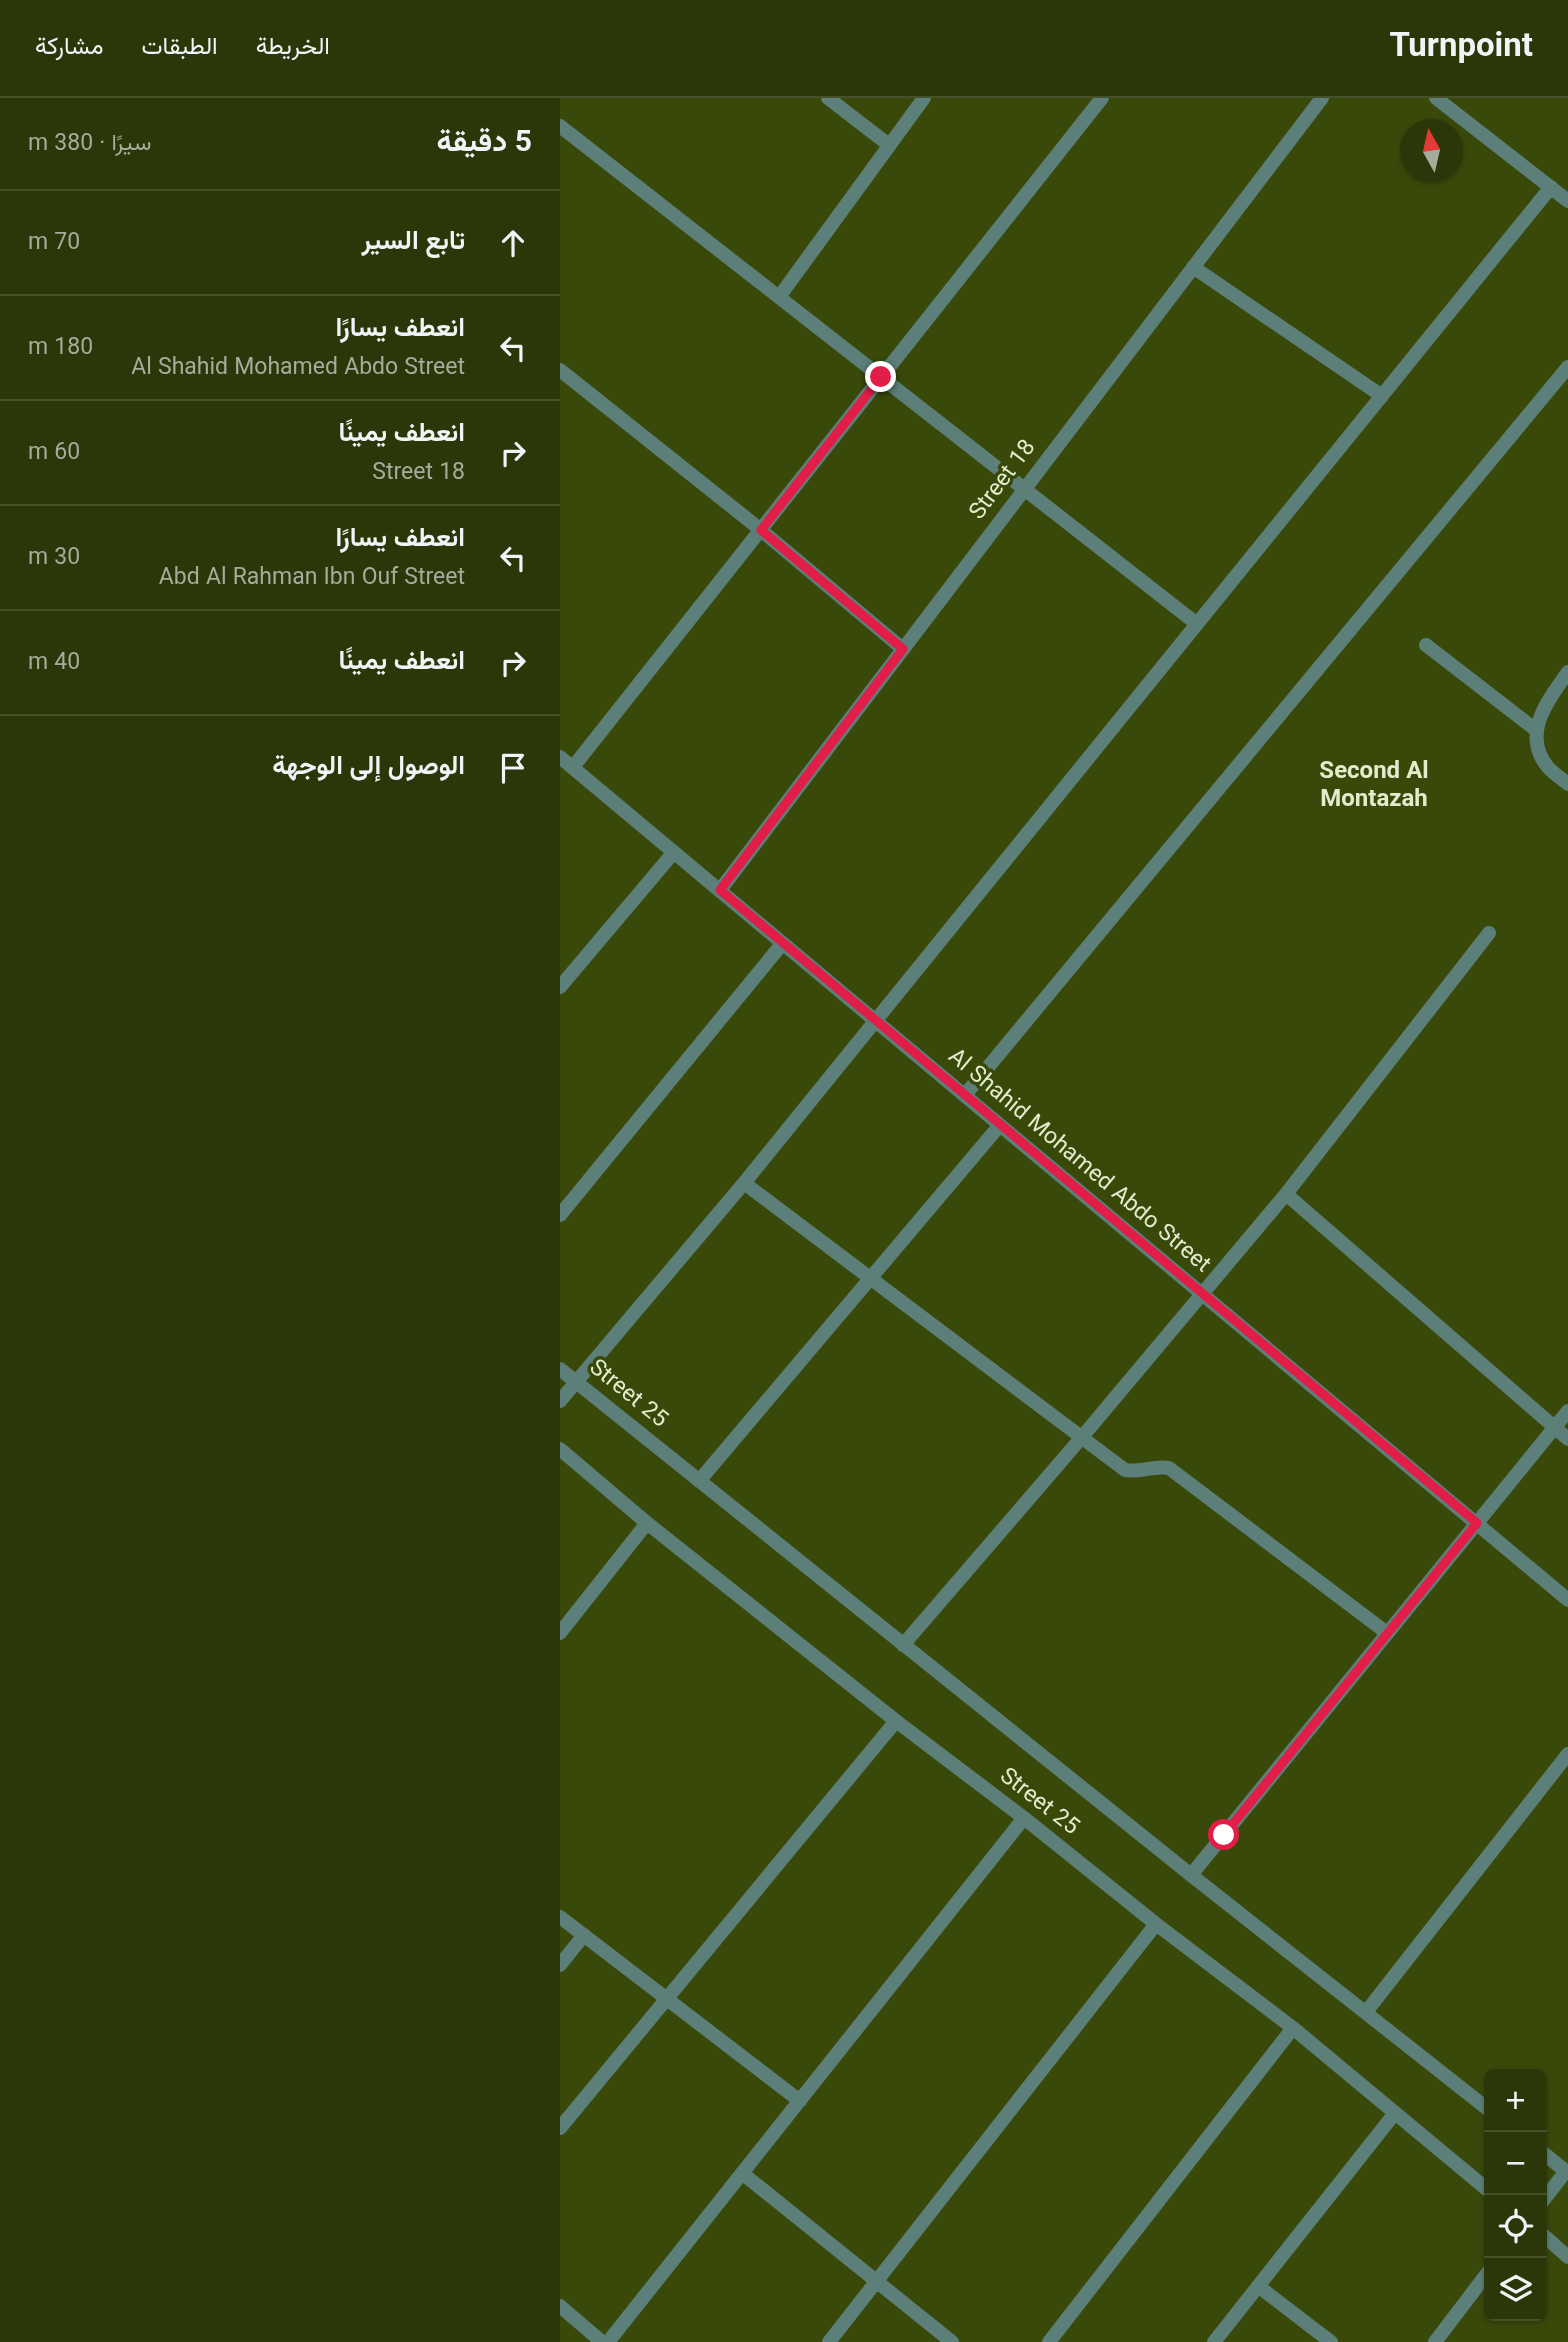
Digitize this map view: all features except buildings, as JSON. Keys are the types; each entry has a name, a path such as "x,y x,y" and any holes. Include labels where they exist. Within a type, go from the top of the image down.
{"street":[{"path":"828,98 889,145"},
{"path":"779,297 924,98"},
{"path":"573,768 1102,98"},
{"name":"Street 18","path":"720,890 1322,98"},
{"path":"1436,98 1568,201"},
{"path":"560,126 1197,624"},
{"path":"560,1402 744,1182 1551,187"},
{"path":"1193,267 1381,396"},
{"path":"965,1096 1568,367"},
{"path":"560,370 761,530 903,649"},
{"path":"1426,645 1535,730"},
{"path":"1568,671 1545,705 1535,730 1539,753 1548,767 1568,784"},
{"name":"Al Shahid Mohamed Abdo Street","path":"560,757 1568,1600"},
{"path":"560,987 674,852"},
{"path":"903,1645 1286,1194 1489,933"},
{"path":"560,1215 782,944"},
{"path":"699,1481 1000,1125"},
{"path":"744,1182 1125,1469 1130,1471 1159,1466 1169,1468 1387,1633"},
{"path":"1286,1194 1568,1440"},
{"name":"Street 25","path":"560,1369 1191,1875 1484,2106"},
{"path":"1191,1875 1568,1411"},
{"name":"Street 25","path":"560,1450 896,1721 1293,2028 1484,2187"},
{"path":"560,1633 648,1523"},
{"path":"560,2128 896,1721"},
{"path":"1366,2011 1568,1754"},
{"path":"608,2342 1024,1818"},
{"path":"560,1917 800,2101"},
{"path":"829,2342 1156,1924"},
{"path":"560,1965 584,1935"},
{"path":"1049,2342 1293,2028"},
{"path":"1214,2342 1395,2113"},
{"path":"1547,2156 1567,2172 1547,2196"},
{"path":"743,2173 952,2342"},
{"path":"1547,2238 1568,2256"},
{"path":"1435,2342 1484,2278"},
{"path":"1258,2286 1331,2342"},
{"path":"560,2306 602,2342"}],"district":[{"name":"Second Al Montazah","path":"1374,786"}],"route":[{"path":"881,377 761,530 903,649 720,890 1477,1523 1224,1835"}]}
